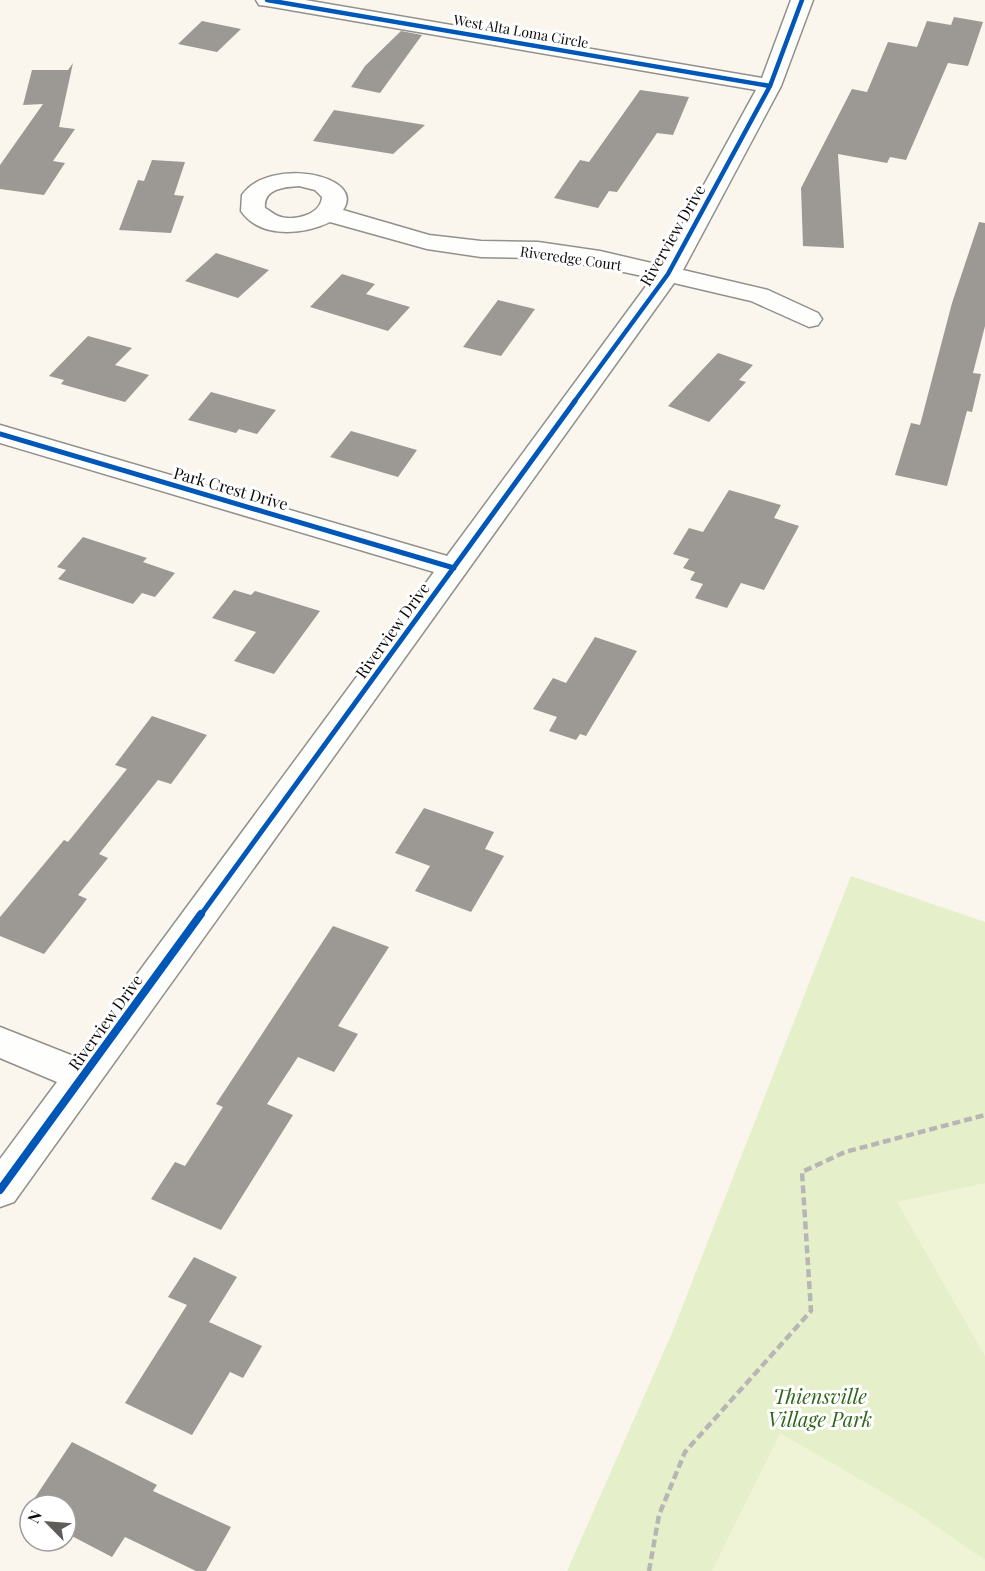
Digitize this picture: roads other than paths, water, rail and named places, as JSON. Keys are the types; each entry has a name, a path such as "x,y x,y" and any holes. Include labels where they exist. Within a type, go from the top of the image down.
{"street":[{"name":"West Alta Loma Circle","path":"267,0 770,86"},
{"name":"Riverview Drive","path":"0,1190 668,274 770,86 802,0"},
{"name":"Riveredge Court","path":"329,214 426,242 481,249 538,250 600,259 759,295 809,319"},
{"name":"Park Crest Drive","path":"0,434 454,568"},
{"path":"0,1042 82,1076"}],"park label":[{"name":"Thiensville Village Park","path":"820,1406"}]}
